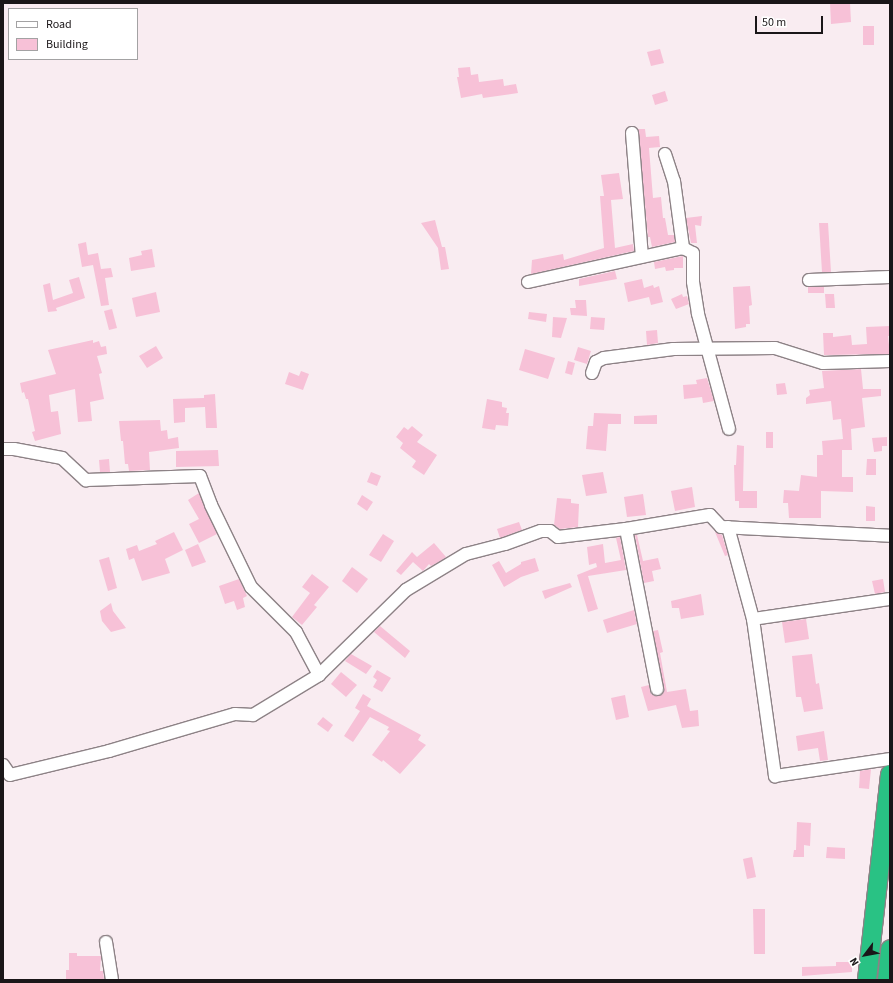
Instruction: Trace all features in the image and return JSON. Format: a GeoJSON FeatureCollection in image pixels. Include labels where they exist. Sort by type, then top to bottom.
{"type":"FeatureCollection","features":[{"type":"Feature","properties":{"kind":"highway"},"geometry":{"type":"LineString","coordinates":[[867,980],[890,774]]}},
{"type":"Feature","properties":{"kind":"highway"},"geometry":{"type":"LineString","coordinates":[[887,980],[890,949]]}},
{"type":"Feature","properties":{"kind":"street"},"geometry":{"type":"LineString","coordinates":[[632,133],[642,257]]}},
{"type":"Feature","properties":{"kind":"street"},"geometry":{"type":"LineString","coordinates":[[664,154],[674,181],[683,248]]}},
{"type":"Feature","properties":{"kind":"street"},"geometry":{"type":"LineString","coordinates":[[528,282],[683,248],[693,253],[693,282],[698,314],[729,429]]}},
{"type":"Feature","properties":{"kind":"street"},"geometry":{"type":"LineString","coordinates":[[809,280],[890,277]]}},
{"type":"Feature","properties":{"kind":"street"},"geometry":{"type":"LineString","coordinates":[[592,373],[596,362],[604,358],[673,349],[775,348],[823,363],[890,361]]}},
{"type":"Feature","properties":{"kind":"street"},"geometry":{"type":"LineString","coordinates":[[3,449],[14,449],[62,458],[86,480],[200,476],[211,506],[252,587],[296,632],[320,675]]}},
{"type":"Feature","properties":{"kind":"street"},"geometry":{"type":"LineString","coordinates":[[3,765],[10,774],[109,751],[235,714],[254,715],[320,675],[406,590],[466,554],[505,544],[541,531],[550,531],[558,537],[626,529],[710,515],[722,527],[890,536]]}},
{"type":"Feature","properties":{"kind":"street"},"geometry":{"type":"LineString","coordinates":[[728,527],[753,619],[775,776],[890,759]]}},
{"type":"Feature","properties":{"kind":"street"},"geometry":{"type":"LineString","coordinates":[[626,529],[657,689]]}},
{"type":"Feature","properties":{"kind":"street"},"geometry":{"type":"LineString","coordinates":[[753,619],[890,599]]}},
{"type":"Feature","properties":{"kind":"street"},"geometry":{"type":"LineString","coordinates":[[106,942],[112,980]]}},
{"type":"Feature","properties":{"kind":"building"},"geometry":{"type":"Polygon","coordinates":[[[830,3],[850,3],[851,22],[831,24],[830,3]]]}},
{"type":"Feature","properties":{"kind":"building"},"geometry":{"type":"Polygon","coordinates":[[[863,26],[874,26],[874,45],[863,45],[863,26]]]}},
{"type":"Feature","properties":{"kind":"building"},"geometry":{"type":"Polygon","coordinates":[[[660,49],[664,63],[651,66],[647,52],[660,49]]]}},
{"type":"Feature","properties":{"kind":"building"},"geometry":{"type":"Polygon","coordinates":[[[470,67],[471,75],[478,74],[479,82],[503,79],[504,86],[516,84],[518,93],[483,98],[482,94],[461,98],[457,77],[459,77],[458,68],[470,67]]]}},
{"type":"Feature","properties":{"kind":"building"},"geometry":{"type":"Polygon","coordinates":[[[665,91],[668,101],[655,105],[652,95],[665,91]]]}},
{"type":"Feature","properties":{"kind":"building"},"geometry":{"type":"Polygon","coordinates":[[[638,129],[645,129],[646,137],[659,136],[660,147],[649,148],[653,198],[661,197],[663,218],[665,218],[668,235],[674,235],[675,242],[652,247],[650,237],[648,237],[638,129]]]}},
{"type":"Feature","properties":{"kind":"building"},"geometry":{"type":"Polygon","coordinates":[[[619,173],[623,199],[611,200],[615,248],[633,244],[634,251],[531,274],[532,260],[563,254],[564,260],[604,248],[600,196],[604,196],[601,175],[619,173]]]}},
{"type":"Feature","properties":{"kind":"building"},"geometry":{"type":"Polygon","coordinates":[[[702,216],[701,226],[695,225],[697,243],[691,243],[686,218],[702,216]]]}},
{"type":"Feature","properties":{"kind":"building"},"geometry":{"type":"Polygon","coordinates":[[[435,220],[442,247],[445,247],[449,269],[441,270],[438,248],[421,223],[435,220]]]}},
{"type":"Feature","properties":{"kind":"building"},"geometry":{"type":"Polygon","coordinates":[[[819,223],[828,223],[831,272],[822,272],[819,223]]]}},
{"type":"Feature","properties":{"kind":"building"},"geometry":{"type":"Polygon","coordinates":[[[86,242],[88,255],[98,253],[101,269],[111,268],[113,277],[105,278],[109,305],[101,306],[93,265],[82,267],[78,244],[86,242]]]}},
{"type":"Feature","properties":{"kind":"building"},"geometry":{"type":"Polygon","coordinates":[[[152,249],[155,267],[131,271],[129,258],[142,255],[141,251],[152,249]]]}},
{"type":"Feature","properties":{"kind":"building"},"geometry":{"type":"Polygon","coordinates":[[[683,256],[683,268],[674,268],[674,270],[666,271],[665,267],[655,269],[654,262],[683,256]]]}},
{"type":"Feature","properties":{"kind":"building"},"geometry":{"type":"Polygon","coordinates":[[[615,271],[617,279],[579,286],[579,279],[615,271]]]}},
{"type":"Feature","properties":{"kind":"building"},"geometry":{"type":"Polygon","coordinates":[[[79,277],[85,298],[56,308],[57,311],[48,312],[43,285],[50,283],[53,300],[73,293],[69,280],[79,277]]]}},
{"type":"Feature","properties":{"kind":"building"},"geometry":{"type":"Polygon","coordinates":[[[642,279],[644,288],[653,285],[654,288],[659,286],[663,302],[651,305],[649,297],[628,302],[624,283],[642,279]]]}},
{"type":"Feature","properties":{"kind":"building"},"geometry":{"type":"Polygon","coordinates":[[[750,286],[752,305],[749,306],[750,324],[746,324],[746,327],[735,329],[733,287],[750,286]]]}},
{"type":"Feature","properties":{"kind":"building"},"geometry":{"type":"Polygon","coordinates":[[[808,287],[824,287],[824,293],[808,293],[808,287]]]}},
{"type":"Feature","properties":{"kind":"building"},"geometry":{"type":"Polygon","coordinates":[[[156,292],[160,312],[136,317],[132,298],[156,292]]]}},
{"type":"Feature","properties":{"kind":"building"},"geometry":{"type":"Polygon","coordinates":[[[682,294],[683,297],[687,296],[689,304],[676,309],[671,299],[682,294]]]}},
{"type":"Feature","properties":{"kind":"building"},"geometry":{"type":"Polygon","coordinates":[[[825,294],[834,294],[835,308],[826,308],[825,294]]]}},
{"type":"Feature","properties":{"kind":"building"},"geometry":{"type":"Polygon","coordinates":[[[575,300],[586,300],[587,316],[571,315],[570,308],[576,308],[575,300]]]}},
{"type":"Feature","properties":{"kind":"building"},"geometry":{"type":"Polygon","coordinates":[[[112,309],[117,328],[109,330],[104,311],[112,309]]]}},
{"type":"Feature","properties":{"kind":"building"},"geometry":{"type":"Polygon","coordinates":[[[529,312],[547,314],[546,322],[528,319],[529,312]]]}},
{"type":"Feature","properties":{"kind":"building"},"geometry":{"type":"Polygon","coordinates":[[[553,317],[567,318],[561,338],[552,337],[553,317]]]}},
{"type":"Feature","properties":{"kind":"building"},"geometry":{"type":"Polygon","coordinates":[[[591,317],[605,318],[604,330],[590,329],[591,317]]]}},
{"type":"Feature","properties":{"kind":"building"},"geometry":{"type":"Polygon","coordinates":[[[890,326],[890,336],[888,336],[890,354],[824,355],[823,333],[833,333],[833,337],[851,335],[852,345],[867,344],[866,327],[890,326]]]}},
{"type":"Feature","properties":{"kind":"building"},"geometry":{"type":"Polygon","coordinates":[[[657,330],[658,343],[647,345],[646,331],[657,330]]]}},
{"type":"Feature","properties":{"kind":"building"},"geometry":{"type":"Polygon","coordinates":[[[93,340],[93,343],[99,341],[101,347],[106,346],[107,354],[97,356],[102,373],[99,374],[104,399],[90,402],[92,421],[78,422],[75,389],[49,395],[51,412],[58,411],[61,434],[35,441],[32,432],[35,431],[28,399],[26,399],[24,392],[22,393],[20,383],[56,374],[48,350],[93,340]]]}},
{"type":"Feature","properties":{"kind":"building"},"geometry":{"type":"Polygon","coordinates":[[[156,346],[163,358],[147,368],[139,356],[156,346]]]}},
{"type":"Feature","properties":{"kind":"building"},"geometry":{"type":"Polygon","coordinates":[[[578,347],[591,351],[587,364],[574,360],[578,347]]]}},
{"type":"Feature","properties":{"kind":"building"},"geometry":{"type":"Polygon","coordinates":[[[525,349],[555,358],[548,379],[519,370],[525,349]]]}},
{"type":"Feature","properties":{"kind":"building"},"geometry":{"type":"Polygon","coordinates":[[[568,361],[575,363],[572,375],[565,373],[568,361]]]}},
{"type":"Feature","properties":{"kind":"building"},"geometry":{"type":"Polygon","coordinates":[[[861,369],[863,389],[881,389],[881,396],[862,398],[865,427],[851,429],[852,450],[842,450],[842,477],[853,477],[853,492],[821,491],[821,518],[789,518],[788,503],[783,503],[784,490],[799,491],[801,475],[817,477],[817,455],[823,455],[822,441],[843,439],[841,419],[833,420],[831,401],[806,404],[806,398],[810,395],[809,390],[824,388],[822,371],[861,369]]]}},
{"type":"Feature","properties":{"kind":"building"},"geometry":{"type":"Polygon","coordinates":[[[301,371],[309,374],[303,390],[285,384],[289,372],[299,376],[301,371]]]}},
{"type":"Feature","properties":{"kind":"building"},"geometry":{"type":"Polygon","coordinates":[[[707,378],[714,401],[703,403],[702,397],[684,399],[683,385],[697,384],[696,380],[707,378]]]}},
{"type":"Feature","properties":{"kind":"building"},"geometry":{"type":"Polygon","coordinates":[[[785,383],[787,394],[777,395],[776,384],[785,383]]]}},
{"type":"Feature","properties":{"kind":"building"},"geometry":{"type":"Polygon","coordinates":[[[215,394],[217,428],[206,428],[205,407],[185,408],[185,422],[174,423],[173,399],[204,398],[204,395],[215,394]]]}},
{"type":"Feature","properties":{"kind":"building"},"geometry":{"type":"Polygon","coordinates":[[[487,399],[502,402],[502,407],[507,408],[506,413],[509,413],[508,426],[496,425],[495,430],[482,428],[487,399]]]}},
{"type":"Feature","properties":{"kind":"building"},"geometry":{"type":"Polygon","coordinates":[[[594,413],[621,414],[621,424],[608,424],[606,451],[586,449],[588,426],[593,426],[594,413]]]}},
{"type":"Feature","properties":{"kind":"building"},"geometry":{"type":"Polygon","coordinates":[[[657,415],[657,424],[634,424],[634,416],[657,415]]]}},
{"type":"Feature","properties":{"kind":"building"},"geometry":{"type":"Polygon","coordinates":[[[160,420],[161,431],[167,430],[168,439],[178,437],[179,448],[149,452],[150,470],[129,471],[128,464],[125,464],[119,421],[160,420]]]}},
{"type":"Feature","properties":{"kind":"building"},"geometry":{"type":"Polygon","coordinates":[[[412,426],[423,435],[417,442],[437,455],[424,475],[412,467],[416,461],[400,448],[403,443],[396,437],[404,427],[408,430],[412,426]]]}},
{"type":"Feature","properties":{"kind":"building"},"geometry":{"type":"Polygon","coordinates":[[[766,432],[773,432],[773,448],[766,448],[766,432]]]}},
{"type":"Feature","properties":{"kind":"building"},"geometry":{"type":"Polygon","coordinates":[[[887,437],[887,446],[882,446],[882,451],[874,452],[872,438],[887,437]]]}},
{"type":"Feature","properties":{"kind":"building"},"geometry":{"type":"Polygon","coordinates":[[[737,445],[744,446],[743,491],[757,491],[757,508],[739,508],[739,501],[735,501],[734,465],[736,465],[737,445]]]}},
{"type":"Feature","properties":{"kind":"building"},"geometry":{"type":"Polygon","coordinates":[[[218,450],[219,466],[176,467],[176,451],[218,450]]]}},
{"type":"Feature","properties":{"kind":"building"},"geometry":{"type":"Polygon","coordinates":[[[109,459],[110,472],[100,472],[99,460],[109,459]]]}},
{"type":"Feature","properties":{"kind":"building"},"geometry":{"type":"Polygon","coordinates":[[[867,459],[876,459],[876,475],[866,475],[867,459]]]}},
{"type":"Feature","properties":{"kind":"building"},"geometry":{"type":"Polygon","coordinates":[[[371,472],[381,476],[377,486],[367,482],[371,472]]]}},
{"type":"Feature","properties":{"kind":"building"},"geometry":{"type":"Polygon","coordinates":[[[603,472],[607,493],[586,496],[582,475],[603,472]]]}},
{"type":"Feature","properties":{"kind":"building"},"geometry":{"type":"Polygon","coordinates":[[[692,487],[695,507],[675,511],[671,491],[692,487]]]}},
{"type":"Feature","properties":{"kind":"building"},"geometry":{"type":"Polygon","coordinates":[[[199,493],[217,534],[199,543],[189,524],[199,519],[188,500],[199,493]]]}},
{"type":"Feature","properties":{"kind":"building"},"geometry":{"type":"Polygon","coordinates":[[[643,494],[646,515],[627,517],[624,497],[643,494]]]}},
{"type":"Feature","properties":{"kind":"building"},"geometry":{"type":"Polygon","coordinates":[[[362,495],[373,502],[367,511],[357,504],[362,495]]]}},
{"type":"Feature","properties":{"kind":"building"},"geometry":{"type":"Polygon","coordinates":[[[557,498],[571,499],[571,503],[579,504],[578,527],[560,529],[554,525],[557,498]]]}},
{"type":"Feature","properties":{"kind":"building"},"geometry":{"type":"Polygon","coordinates":[[[866,506],[875,507],[875,521],[866,521],[866,506]]]}},
{"type":"Feature","properties":{"kind":"building"},"geometry":{"type":"Polygon","coordinates":[[[519,522],[522,530],[500,538],[497,529],[519,522]]]}},
{"type":"Feature","properties":{"kind":"building"},"geometry":{"type":"Polygon","coordinates":[[[174,532],[183,550],[165,559],[170,573],[142,581],[134,558],[129,560],[126,549],[137,545],[139,551],[157,544],[155,541],[174,532]]]}},
{"type":"Feature","properties":{"kind":"building"},"geometry":{"type":"Polygon","coordinates":[[[715,532],[722,535],[728,555],[725,556],[715,532]]]}},
{"type":"Feature","properties":{"kind":"building"},"geometry":{"type":"Polygon","coordinates":[[[383,534],[394,541],[381,562],[369,555],[383,534]]]}},
{"type":"Feature","properties":{"kind":"building"},"geometry":{"type":"Polygon","coordinates":[[[635,535],[637,535],[643,561],[658,558],[661,569],[652,571],[654,581],[644,583],[635,535]]]}},
{"type":"Feature","properties":{"kind":"building"},"geometry":{"type":"Polygon","coordinates":[[[620,537],[626,570],[588,576],[598,609],[588,612],[577,575],[597,567],[596,563],[589,565],[587,547],[603,544],[605,563],[621,560],[616,538],[620,537]]]}},
{"type":"Feature","properties":{"kind":"building"},"geometry":{"type":"Polygon","coordinates":[[[434,543],[446,557],[431,566],[429,564],[423,571],[413,562],[401,575],[396,571],[412,552],[417,557],[434,543]]]}},
{"type":"Feature","properties":{"kind":"building"},"geometry":{"type":"Polygon","coordinates":[[[198,544],[206,562],[192,567],[185,550],[198,544]]]}},
{"type":"Feature","properties":{"kind":"building"},"geometry":{"type":"Polygon","coordinates":[[[109,557],[117,588],[108,591],[99,560],[109,557]]]}},
{"type":"Feature","properties":{"kind":"building"},"geometry":{"type":"Polygon","coordinates":[[[535,558],[539,571],[521,577],[504,587],[492,565],[499,561],[506,573],[521,564],[521,562],[535,558]]]}},
{"type":"Feature","properties":{"kind":"building"},"geometry":{"type":"Polygon","coordinates":[[[352,567],[368,579],[357,593],[342,581],[352,567]]]}},
{"type":"Feature","properties":{"kind":"building"},"geometry":{"type":"Polygon","coordinates":[[[312,574],[329,587],[314,605],[317,607],[302,625],[292,617],[310,593],[302,587],[312,574]]]}},
{"type":"Feature","properties":{"kind":"building"},"geometry":{"type":"Polygon","coordinates":[[[239,579],[247,596],[243,598],[245,607],[237,610],[234,601],[225,604],[219,586],[239,579]]]}},
{"type":"Feature","properties":{"kind":"building"},"geometry":{"type":"Polygon","coordinates":[[[883,579],[885,592],[875,594],[872,581],[883,579]]]}},
{"type":"Feature","properties":{"kind":"building"},"geometry":{"type":"Polygon","coordinates":[[[570,583],[572,587],[545,599],[542,591],[570,583]]]}},
{"type":"Feature","properties":{"kind":"building"},"geometry":{"type":"Polygon","coordinates":[[[701,594],[704,615],[681,619],[679,608],[672,608],[671,601],[701,594]]]}},
{"type":"Feature","properties":{"kind":"building"},"geometry":{"type":"Polygon","coordinates":[[[111,603],[113,611],[126,628],[111,632],[102,621],[100,611],[111,603]]]}},
{"type":"Feature","properties":{"kind":"building"},"geometry":{"type":"Polygon","coordinates":[[[634,610],[637,624],[607,633],[603,620],[634,610]]]}},
{"type":"Feature","properties":{"kind":"building"},"geometry":{"type":"Polygon","coordinates":[[[806,619],[809,639],[785,643],[782,622],[806,619]]]}},
{"type":"Feature","properties":{"kind":"building"},"geometry":{"type":"Polygon","coordinates":[[[380,626],[410,651],[405,658],[374,632],[380,626]]]}},
{"type":"Feature","properties":{"kind":"building"},"geometry":{"type":"Polygon","coordinates":[[[658,630],[663,652],[660,653],[667,692],[686,689],[690,711],[698,710],[699,726],[682,728],[676,705],[648,711],[641,687],[649,685],[651,694],[655,696],[662,695],[664,691],[653,631],[658,630]]]}},
{"type":"Feature","properties":{"kind":"building"},"geometry":{"type":"Polygon","coordinates":[[[351,654],[372,666],[366,674],[345,661],[351,654]]]}},
{"type":"Feature","properties":{"kind":"building"},"geometry":{"type":"Polygon","coordinates":[[[812,654],[816,684],[819,683],[823,709],[804,712],[801,697],[796,697],[792,656],[812,654]]]}},
{"type":"Feature","properties":{"kind":"building"},"geometry":{"type":"Polygon","coordinates":[[[377,670],[391,678],[382,692],[373,687],[377,680],[373,677],[377,670]]]}},
{"type":"Feature","properties":{"kind":"building"},"geometry":{"type":"Polygon","coordinates":[[[341,672],[357,685],[346,697],[331,684],[341,672]]]}},
{"type":"Feature","properties":{"kind":"building"},"geometry":{"type":"Polygon","coordinates":[[[363,694],[371,699],[367,706],[421,735],[418,740],[426,745],[400,774],[383,760],[382,762],[372,755],[390,731],[387,730],[389,727],[370,717],[353,742],[344,736],[360,711],[355,708],[363,694]]]}},
{"type":"Feature","properties":{"kind":"building"},"geometry":{"type":"Polygon","coordinates":[[[625,695],[629,717],[616,720],[611,698],[625,695]]]}},
{"type":"Feature","properties":{"kind":"building"},"geometry":{"type":"Polygon","coordinates":[[[323,717],[333,725],[328,732],[317,724],[323,717]]]}},
{"type":"Feature","properties":{"kind":"building"},"geometry":{"type":"Polygon","coordinates":[[[824,731],[828,760],[820,761],[818,748],[798,751],[796,736],[824,731]]]}},
{"type":"Feature","properties":{"kind":"building"},"geometry":{"type":"Polygon","coordinates":[[[871,769],[869,789],[859,788],[860,771],[871,769]]]}},
{"type":"Feature","properties":{"kind":"building"},"geometry":{"type":"Polygon","coordinates":[[[797,822],[811,823],[810,846],[804,845],[804,857],[793,857],[794,850],[796,850],[797,822]]]}},
{"type":"Feature","properties":{"kind":"building"},"geometry":{"type":"Polygon","coordinates":[[[827,847],[845,848],[845,859],[826,858],[827,847]]]}},
{"type":"Feature","properties":{"kind":"building"},"geometry":{"type":"Polygon","coordinates":[[[752,857],[756,877],[747,879],[743,859],[752,857]]]}},
{"type":"Feature","properties":{"kind":"building"},"geometry":{"type":"Polygon","coordinates":[[[753,909],[765,909],[765,954],[754,954],[753,909]]]}},
{"type":"Feature","properties":{"kind":"building"},"geometry":{"type":"Polygon","coordinates":[[[69,953],[77,953],[77,956],[101,956],[100,971],[103,971],[104,980],[66,980],[66,970],[69,970],[69,953]]]}},
{"type":"Feature","properties":{"kind":"building"},"geometry":{"type":"Polygon","coordinates":[[[836,962],[852,962],[852,972],[802,976],[802,967],[836,966],[836,962]]]}}]}
